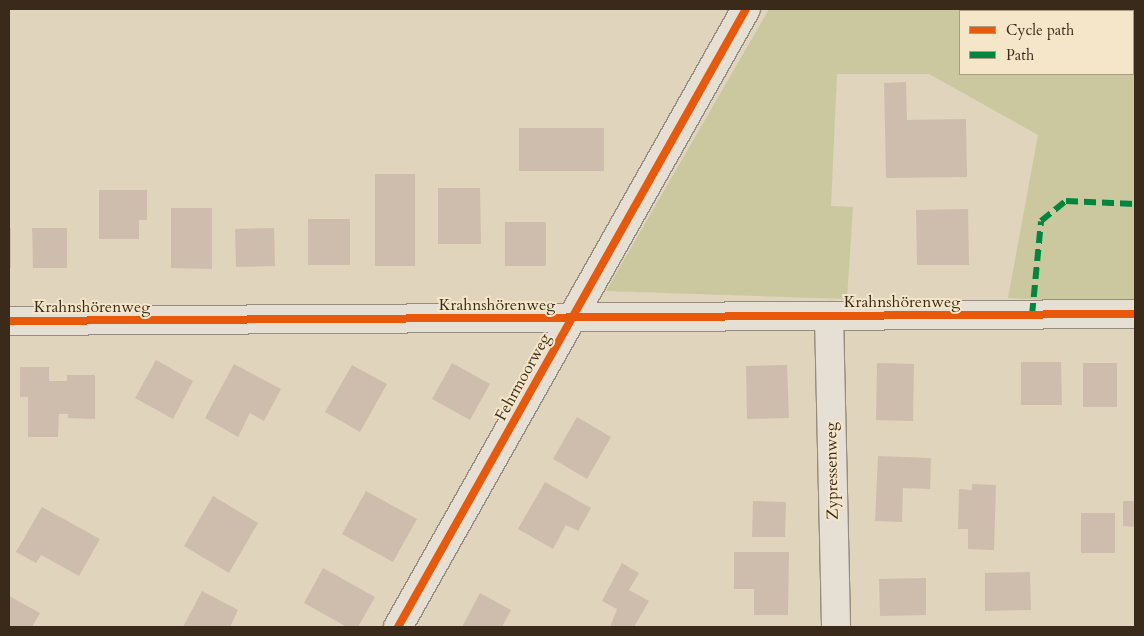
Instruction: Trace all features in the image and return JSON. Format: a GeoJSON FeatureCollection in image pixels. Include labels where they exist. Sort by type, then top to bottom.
{"type":"FeatureCollection","features":[{"type":"Feature","properties":{"kind":"street","name":"Fehrmoorweg"},"geometry":{"type":"LineString","coordinates":[[398,627],[746,9]]}},
{"type":"Feature","properties":{"kind":"street","name":"Krahnshörenweg"},"geometry":{"type":"LineString","coordinates":[[9,321],[1135,314]]}},
{"type":"Feature","properties":{"kind":"street","name":"Zypressenweg"},"geometry":{"type":"LineString","coordinates":[[829,316],[836,627]]}},
{"type":"Feature","properties":{"kind":"shaded area"},"geometry":{"type":"Polygon","coordinates":[[[769,9],[1135,9],[1135,304],[1008,298],[1038,135],[929,74],[837,74],[831,206],[853,207],[847,299],[606,291],[769,9]]]}},
{"type":"Feature","properties":{"kind":"building"},"geometry":{"type":"Polygon","coordinates":[[[906,82],[907,120],[966,119],[967,177],[886,178],[884,83],[906,82]]]}},
{"type":"Feature","properties":{"kind":"building"},"geometry":{"type":"Polygon","coordinates":[[[519,128],[604,128],[604,171],[519,171],[519,128]]]}},
{"type":"Feature","properties":{"kind":"building"},"geometry":{"type":"Polygon","coordinates":[[[375,174],[415,174],[415,266],[375,266],[375,174]]]}},
{"type":"Feature","properties":{"kind":"building"},"geometry":{"type":"Polygon","coordinates":[[[438,188],[480,188],[481,244],[438,244],[438,188]]]}},
{"type":"Feature","properties":{"kind":"building"},"geometry":{"type":"Polygon","coordinates":[[[99,190],[147,190],[147,220],[139,220],[139,239],[99,239],[99,190]]]}},
{"type":"Feature","properties":{"kind":"building"},"geometry":{"type":"Polygon","coordinates":[[[171,208],[212,208],[212,269],[171,268],[171,208]]]}},
{"type":"Feature","properties":{"kind":"building"},"geometry":{"type":"Polygon","coordinates":[[[968,209],[969,265],[917,265],[916,210],[968,209]]]}},
{"type":"Feature","properties":{"kind":"building"},"geometry":{"type":"Polygon","coordinates":[[[308,219],[350,219],[350,265],[308,265],[308,219]]]}},
{"type":"Feature","properties":{"kind":"building"},"geometry":{"type":"Polygon","coordinates":[[[505,222],[546,222],[546,266],[505,266],[505,222]]]}},
{"type":"Feature","properties":{"kind":"building"},"geometry":{"type":"Polygon","coordinates":[[[9,228],[11,228],[11,268],[9,268],[9,228]]]}},
{"type":"Feature","properties":{"kind":"building"},"geometry":{"type":"Polygon","coordinates":[[[32,228],[67,228],[67,268],[33,268],[32,228]]]}},
{"type":"Feature","properties":{"kind":"building"},"geometry":{"type":"Polygon","coordinates":[[[274,228],[275,266],[236,267],[235,229],[274,228]]]}},
{"type":"Feature","properties":{"kind":"building"},"geometry":{"type":"Polygon","coordinates":[[[156,360],[193,381],[173,419],[135,398],[156,360]]]}},
{"type":"Feature","properties":{"kind":"building"},"geometry":{"type":"Polygon","coordinates":[[[1021,362],[1061,362],[1062,405],[1021,405],[1021,362]]]}},
{"type":"Feature","properties":{"kind":"building"},"geometry":{"type":"Polygon","coordinates":[[[452,363],[490,384],[470,420],[432,399],[452,363]]]}},
{"type":"Feature","properties":{"kind":"building"},"geometry":{"type":"Polygon","coordinates":[[[877,363],[914,364],[913,421],[876,420],[877,363]]]}},
{"type":"Feature","properties":{"kind":"building"},"geometry":{"type":"Polygon","coordinates":[[[1083,363],[1117,363],[1117,407],[1083,407],[1083,363]]]}},
{"type":"Feature","properties":{"kind":"building"},"geometry":{"type":"Polygon","coordinates":[[[234,364],[281,389],[264,421],[250,413],[238,437],[205,418],[234,364]]]}},
{"type":"Feature","properties":{"kind":"building"},"geometry":{"type":"Polygon","coordinates":[[[352,365],[387,384],[360,432],[325,412],[352,365]]]}},
{"type":"Feature","properties":{"kind":"building"},"geometry":{"type":"Polygon","coordinates":[[[787,365],[789,418],[747,419],[746,366],[787,365]]]}},
{"type":"Feature","properties":{"kind":"building"},"geometry":{"type":"Polygon","coordinates":[[[20,367],[49,367],[49,381],[67,381],[67,375],[95,375],[95,419],[68,418],[68,414],[59,414],[58,437],[28,437],[28,397],[20,397],[20,367]]]}},
{"type":"Feature","properties":{"kind":"building"},"geometry":{"type":"Polygon","coordinates":[[[577,417],[611,437],[587,479],[553,459],[577,417]]]}},
{"type":"Feature","properties":{"kind":"building"},"geometry":{"type":"Polygon","coordinates":[[[878,456],[931,458],[930,489],[903,488],[902,522],[875,521],[878,456]]]}},
{"type":"Feature","properties":{"kind":"building"},"geometry":{"type":"Polygon","coordinates":[[[545,482],[591,508],[578,531],[566,525],[553,549],[518,529],[545,482]]]}},
{"type":"Feature","properties":{"kind":"building"},"geometry":{"type":"Polygon","coordinates":[[[972,484],[996,485],[994,550],[968,549],[968,529],[958,529],[959,489],[972,490],[972,484]]]}},
{"type":"Feature","properties":{"kind":"building"},"geometry":{"type":"Polygon","coordinates":[[[366,491],[417,519],[393,562],[342,534],[366,491]]]}},
{"type":"Feature","properties":{"kind":"building"},"geometry":{"type":"Polygon","coordinates":[[[213,496],[258,523],[229,573],[184,546],[213,496]]]}},
{"type":"Feature","properties":{"kind":"building"},"geometry":{"type":"Polygon","coordinates":[[[753,501],[786,502],[785,537],[752,537],[753,501]]]}},
{"type":"Feature","properties":{"kind":"building"},"geometry":{"type":"Polygon","coordinates":[[[1123,501],[1135,501],[1135,527],[1123,526],[1123,501]]]}},
{"type":"Feature","properties":{"kind":"building"},"geometry":{"type":"Polygon","coordinates":[[[42,507],[100,539],[79,576],[41,555],[36,563],[16,552],[42,507]]]}},
{"type":"Feature","properties":{"kind":"building"},"geometry":{"type":"Polygon","coordinates":[[[1081,513],[1115,513],[1115,553],[1081,553],[1081,513]]]}},
{"type":"Feature","properties":{"kind":"building"},"geometry":{"type":"Polygon","coordinates":[[[734,552],[789,552],[788,615],[754,615],[754,589],[734,589],[734,552]]]}},
{"type":"Feature","properties":{"kind":"building"},"geometry":{"type":"Polygon","coordinates":[[[622,563],[639,573],[629,590],[649,601],[634,627],[610,627],[617,609],[602,601],[622,563]]]}},
{"type":"Feature","properties":{"kind":"building"},"geometry":{"type":"Polygon","coordinates":[[[323,568],[375,597],[358,627],[347,627],[304,603],[323,568]]]}},
{"type":"Feature","properties":{"kind":"building"},"geometry":{"type":"Polygon","coordinates":[[[1030,572],[1031,610],[985,611],[985,573],[1030,572]]]}},
{"type":"Feature","properties":{"kind":"building"},"geometry":{"type":"Polygon","coordinates":[[[926,578],[926,615],[880,616],[879,579],[926,578]]]}},
{"type":"Feature","properties":{"kind":"building"},"geometry":{"type":"Polygon","coordinates":[[[202,591],[238,610],[230,627],[183,627],[202,591]]]}},
{"type":"Feature","properties":{"kind":"building"},"geometry":{"type":"Polygon","coordinates":[[[480,593],[511,610],[502,627],[462,627],[480,593]]]}},
{"type":"Feature","properties":{"kind":"building"},"geometry":{"type":"Polygon","coordinates":[[[9,596],[40,613],[32,627],[9,627],[9,596]]]}},
{"type":"Feature","properties":{"kind":"marked path"},"geometry":{"type":"LineString","coordinates":[[1032,315],[1041,221],[1066,201],[1135,204]]}},
{"type":"Feature","properties":{"kind":"cycle path"},"geometry":{"type":"LineString","coordinates":[[398,627],[746,9]]}},
{"type":"Feature","properties":{"kind":"cycle path"},"geometry":{"type":"LineString","coordinates":[[9,321],[1135,314]]}}]}
